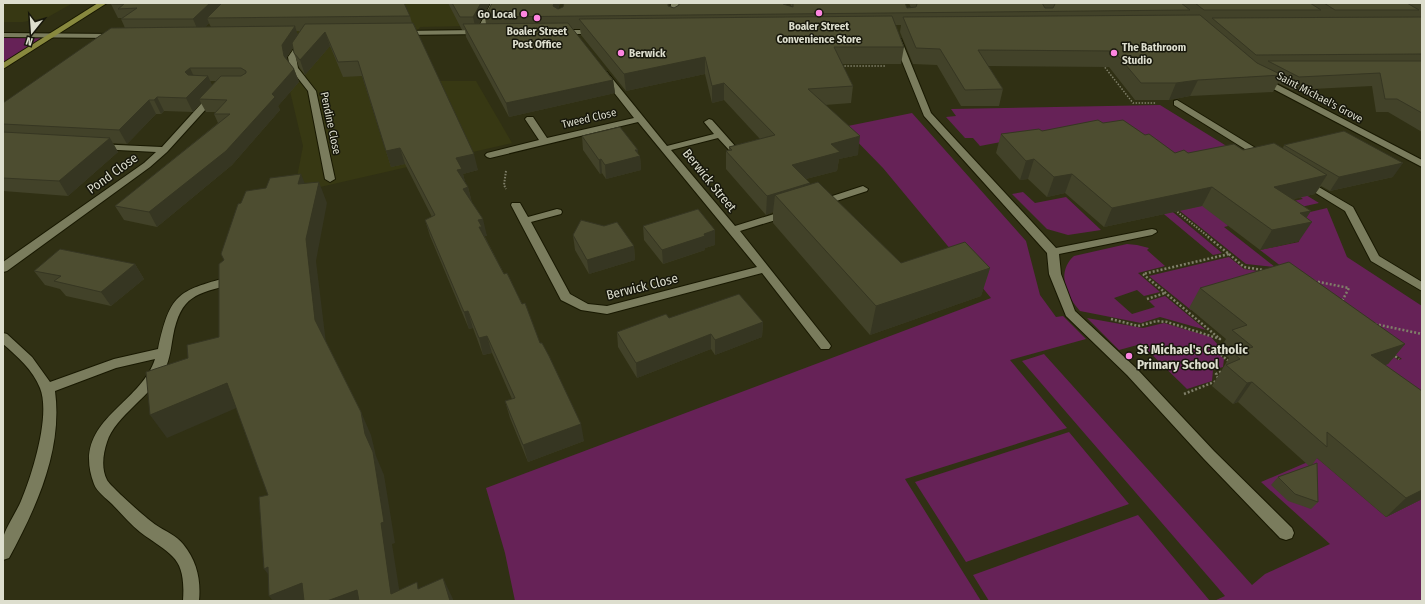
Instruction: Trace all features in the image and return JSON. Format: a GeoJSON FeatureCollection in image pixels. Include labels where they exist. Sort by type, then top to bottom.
{"type":"FeatureCollection","features":[{"type":"Feature","properties":{"kind":"main road"},"geometry":{"type":"LineString","coordinates":[[3,68],[103,3]]}},
{"type":"Feature","properties":{"kind":"street"},"geometry":{"type":"LineString","coordinates":[[394,34],[484,32],[495,3]]}},
{"type":"Feature","properties":{"kind":"street"},"geometry":{"type":"LineString","coordinates":[[674,17],[675,3]]}},
{"type":"Feature","properties":{"kind":"street"},"geometry":{"type":"LineString","coordinates":[[893,29],[925,111],[1052,252],[1055,274],[1070,313],[1132,372],[1286,533]]}},
{"type":"Feature","properties":{"kind":"street"},"geometry":{"type":"LineString","coordinates":[[548,32],[603,32]]}},
{"type":"Feature","properties":{"kind":"street"},"geometry":{"type":"LineString","coordinates":[[572,32],[581,43]]}},
{"type":"Feature","properties":{"kind":"street"},"geometry":{"type":"LineString","coordinates":[[3,35],[127,36]]}},
{"type":"Feature","properties":{"kind":"street","name":"Pendine Close"},"geometry":{"type":"LineString","coordinates":[[304,35],[292,57],[294,68],[312,91],[330,179]]}},
{"type":"Feature","properties":{"kind":"street","name":"Berwick Street"},"geometry":{"type":"LineString","coordinates":[[598,66],[640,119],[765,269],[825,346]]}},
{"type":"Feature","properties":{"kind":"street","name":"Saint Michael's Grove"},"geometry":{"type":"LineString","coordinates":[[1257,72],[1422,164]]}},
{"type":"Feature","properties":{"kind":"street","name":"Pond Close"},"geometry":{"type":"LineString","coordinates":[[3,268],[147,165],[164,150],[218,90]]}},
{"type":"Feature","properties":{"kind":"street"},"geometry":{"type":"LineString","coordinates":[[1177,103],[1276,164]]}},
{"type":"Feature","properties":{"kind":"street"},"geometry":{"type":"LineString","coordinates":[[530,119],[544,141]]}},
{"type":"Feature","properties":{"kind":"street","name":"Tweed Close"},"geometry":{"type":"LineString","coordinates":[[490,155],[640,119]]}},
{"type":"Feature","properties":{"kind":"street"},"geometry":{"type":"LineString","coordinates":[[709,122],[733,149]]}},
{"type":"Feature","properties":{"kind":"street"},"geometry":{"type":"LineString","coordinates":[[666,149],[720,135]]}},
{"type":"Feature","properties":{"kind":"street"},"geometry":{"type":"LineString","coordinates":[[87,146],[164,150]]}},
{"type":"Feature","properties":{"kind":"street"},"geometry":{"type":"LineString","coordinates":[[1296,176],[1349,209],[1375,258],[1422,287]]}},
{"type":"Feature","properties":{"kind":"street"},"geometry":{"type":"LineString","coordinates":[[813,205],[863,189]]}},
{"type":"Feature","properties":{"kind":"street","name":"Berwick Close"},"geometry":{"type":"LineString","coordinates":[[516,205],[565,297],[589,310],[607,310],[765,269]]}},
{"type":"Feature","properties":{"kind":"street"},"geometry":{"type":"LineString","coordinates":[[733,230],[798,210]]}},
{"type":"Feature","properties":{"kind":"street"},"geometry":{"type":"LineString","coordinates":[[524,221],[557,212]]}},
{"type":"Feature","properties":{"kind":"street"},"geometry":{"type":"LineString","coordinates":[[1052,252],[1152,232]]}},
{"type":"Feature","properties":{"kind":"street"},"geometry":{"type":"LineString","coordinates":[[191,601],[192,585],[188,566],[177,548],[145,526],[101,484],[95,462],[100,439],[112,421],[146,385],[159,368],[175,308],[185,298],[197,290],[229,281]]}},
{"type":"Feature","properties":{"kind":"street"},"geometry":{"type":"LineString","coordinates":[[3,337],[26,357],[48,388],[50,426],[42,467],[13,537],[3,553]]}},
{"type":"Feature","properties":{"kind":"street"},"geometry":{"type":"LineString","coordinates":[[48,388],[114,364],[164,352]]}},
{"type":"Feature","properties":{"kind":"path"},"geometry":{"type":"LineString","coordinates":[[1100,61],[1133,103],[1177,103]]}},
{"type":"Feature","properties":{"kind":"path"},"geometry":{"type":"LineString","coordinates":[[840,69],[845,66],[907,66]]}},
{"type":"Feature","properties":{"kind":"path"},"geometry":{"type":"LineString","coordinates":[[505,151],[508,160],[504,185],[516,205]]}},
{"type":"Feature","properties":{"kind":"path"},"geometry":{"type":"LineString","coordinates":[[1172,208],[1244,267],[1265,270]]}},
{"type":"Feature","properties":{"kind":"path"},"geometry":{"type":"LineString","coordinates":[[1224,342],[1144,274],[1229,254]]}},
{"type":"Feature","properties":{"kind":"path"},"geometry":{"type":"LineString","coordinates":[[1314,281],[1336,284],[1349,288],[1347,295],[1339,306]]}},
{"type":"Feature","properties":{"kind":"path"},"geometry":{"type":"LineString","coordinates":[[1146,298],[1166,293]]}},
{"type":"Feature","properties":{"kind":"path"},"geometry":{"type":"LineString","coordinates":[[1104,318],[1138,326],[1157,321],[1168,322],[1220,338]]}},
{"type":"Feature","properties":{"kind":"path"},"geometry":{"type":"LineString","coordinates":[[1374,324],[1422,334]]}},
{"type":"Feature","properties":{"kind":"path"},"geometry":{"type":"LineString","coordinates":[[1228,346],[1215,350],[1235,367]]}},
{"type":"Feature","properties":{"kind":"path"},"geometry":{"type":"LineString","coordinates":[[1386,350],[1399,359]]}},
{"type":"Feature","properties":{"kind":"path"},"geometry":{"type":"LineString","coordinates":[[1161,402],[1219,380],[1216,374],[1229,369]]}},
{"type":"Feature","properties":{"kind":"shaded area"},"geometry":{"type":"Polygon","coordinates":[[[3,3],[73,3],[48,17],[23,22],[3,22],[3,3]]]}},
{"type":"Feature","properties":{"kind":"shaded area"},"geometry":{"type":"Polygon","coordinates":[[[243,3],[484,3],[467,26],[420,27],[410,42],[421,81],[476,81],[512,143],[294,193],[303,146],[289,87],[243,3]]]}},
{"type":"Feature","properties":{"kind":"shaded area"},"geometry":{"type":"Polygon","coordinates":[[[3,35],[52,36],[3,67],[3,35]]]}},
{"type":"Feature","properties":{"kind":"shaded area"},"geometry":{"type":"Polygon","coordinates":[[[1160,105],[1319,203],[1283,211],[1274,205],[1303,199],[1256,165],[1022,138],[980,146],[973,138],[965,138],[946,117],[956,116],[951,109],[1160,105]]]}},
{"type":"Feature","properties":{"kind":"shaded area"},"geometry":{"type":"Polygon","coordinates":[[[912,113],[1026,241],[1040,295],[1056,317],[1063,316],[1086,339],[1010,360],[1067,428],[905,479],[981,601],[515,601],[505,553],[486,488],[991,298],[883,168],[843,127],[912,113]]]}},
{"type":"Feature","properties":{"kind":"shaded area"},"geometry":{"type":"Polygon","coordinates":[[[1023,192],[1035,203],[1066,197],[1101,230],[1068,235],[1047,229],[1012,194],[1023,192]]]}},
{"type":"Feature","properties":{"kind":"shaded area"},"geometry":{"type":"Polygon","coordinates":[[[1213,199],[1228,226],[1224,227],[1275,267],[1246,264],[1175,207],[1213,199]]]}},
{"type":"Feature","properties":{"kind":"shaded area"},"geometry":{"type":"Polygon","coordinates":[[[1168,208],[1222,253],[1213,255],[1159,210],[1168,208]]]}},
{"type":"Feature","properties":{"kind":"shaded area"},"geometry":{"type":"Polygon","coordinates":[[[1327,208],[1347,257],[1422,306],[1422,426],[1347,325],[1398,360],[1402,359],[1280,272],[1286,270],[1260,250],[1299,242],[1289,217],[1327,208]]]}},
{"type":"Feature","properties":{"kind":"shaded area"},"geometry":{"type":"Polygon","coordinates":[[[1127,244],[1149,248],[1147,250],[1165,266],[1138,273],[1160,292],[1144,296],[1137,290],[1114,298],[1132,314],[1155,307],[1149,301],[1165,296],[1206,330],[1160,317],[1141,323],[1080,311],[1067,291],[1065,284],[1065,269],[1069,262],[1074,256],[1127,244]]]}},
{"type":"Feature","properties":{"kind":"shaded area"},"geometry":{"type":"Polygon","coordinates":[[[1229,257],[1244,269],[1265,272],[1221,301],[1191,310],[1149,276],[1229,257]]]}},
{"type":"Feature","properties":{"kind":"shaded area"},"geometry":{"type":"Polygon","coordinates":[[[1087,318],[1143,328],[1164,323],[1211,337],[1219,346],[1213,349],[1224,359],[1223,367],[1213,370],[1212,381],[1187,389],[1141,344],[1119,350],[1087,318]]]}},
{"type":"Feature","properties":{"kind":"shaded area"},"geometry":{"type":"Polygon","coordinates":[[[1044,354],[1252,585],[1265,574],[1330,544],[1261,482],[1317,458],[1386,517],[1422,499],[1422,601],[1214,601],[1225,596],[1022,361],[1044,354]]]}},
{"type":"Feature","properties":{"kind":"shaded area"},"geometry":{"type":"Polygon","coordinates":[[[1069,432],[1129,504],[966,562],[915,482],[1069,432]]]}},
{"type":"Feature","properties":{"kind":"shaded area"},"geometry":{"type":"Polygon","coordinates":[[[1138,515],[1210,601],[989,601],[973,575],[1138,515]]]}},
{"type":"Feature","properties":{"kind":"building"},"geometry":{"type":"Polygon","coordinates":[[[210,3],[193,19],[121,19],[137,8],[118,9],[124,4],[111,4],[210,3]]]}},
{"type":"Feature","properties":{"kind":"building"},"geometry":{"type":"Polygon","coordinates":[[[222,3],[404,3],[410,16],[207,18],[222,3]]]}},
{"type":"Feature","properties":{"kind":"building"},"geometry":{"type":"Polygon","coordinates":[[[452,3],[481,3],[473,17],[460,17],[452,3]]]}},
{"type":"Feature","properties":{"kind":"building"},"geometry":{"type":"Polygon","coordinates":[[[492,3],[554,3],[553,6],[558,9],[563,7],[564,3],[668,3],[668,6],[674,8],[679,5],[679,3],[783,3],[793,7],[793,3],[905,3],[907,8],[916,7],[916,3],[1042,3],[1045,8],[1053,8],[1054,3],[1181,3],[1190,10],[485,17],[492,3]]]}},
{"type":"Feature","properties":{"kind":"building"},"geometry":{"type":"Polygon","coordinates":[[[1195,3],[1310,3],[1321,10],[1204,10],[1195,3]]]}},
{"type":"Feature","properties":{"kind":"building"},"geometry":{"type":"Polygon","coordinates":[[[1324,3],[1407,3],[1419,10],[1335,10],[1324,3]]]}},
{"type":"Feature","properties":{"kind":"building"},"geometry":{"type":"Polygon","coordinates":[[[1200,15],[1257,63],[1282,75],[1198,80],[1176,83],[1141,83],[1114,51],[978,50],[1003,89],[965,90],[940,49],[916,48],[903,17],[1200,15]]]}},
{"type":"Feature","properties":{"kind":"building"},"geometry":{"type":"Polygon","coordinates":[[[892,16],[904,47],[834,47],[853,86],[808,89],[860,136],[831,144],[840,152],[792,165],[810,183],[767,196],[726,151],[732,150],[729,147],[775,135],[724,83],[712,86],[705,57],[624,74],[579,19],[892,16]]]}},
{"type":"Feature","properties":{"kind":"building"},"geometry":{"type":"Polygon","coordinates":[[[1422,17],[1422,54],[1256,55],[1212,18],[1422,17]]]}},
{"type":"Feature","properties":{"kind":"building"},"geometry":{"type":"Polygon","coordinates":[[[413,23],[474,154],[456,158],[462,169],[457,170],[468,187],[463,189],[483,219],[478,220],[482,227],[479,227],[504,274],[507,273],[522,304],[525,303],[540,343],[542,343],[549,356],[581,424],[523,445],[505,401],[515,398],[487,336],[479,338],[468,311],[464,312],[425,220],[435,215],[400,148],[386,151],[358,61],[338,62],[325,32],[300,60],[294,53],[292,43],[305,24],[413,23]]]}},
{"type":"Feature","properties":{"kind":"building"},"geometry":{"type":"Polygon","coordinates":[[[568,23],[613,80],[506,103],[463,24],[568,23]]]}},
{"type":"Feature","properties":{"kind":"building"},"geometry":{"type":"Polygon","coordinates":[[[295,26],[282,45],[284,56],[294,69],[272,94],[275,97],[226,151],[149,212],[115,206],[230,114],[214,114],[227,100],[199,99],[221,76],[241,76],[246,73],[246,71],[241,68],[190,68],[185,72],[188,75],[208,76],[186,98],[157,97],[154,100],[149,100],[119,130],[3,124],[3,103],[111,28],[295,26]]]}},
{"type":"Feature","properties":{"kind":"building"},"geometry":{"type":"Polygon","coordinates":[[[1268,61],[1422,61],[1422,113],[1397,99],[1385,99],[1380,73],[1299,77],[1268,61]]]}},
{"type":"Feature","properties":{"kind":"building"},"geometry":{"type":"Polygon","coordinates":[[[1098,120],[1103,123],[1123,120],[1145,135],[1149,134],[1175,153],[1184,150],[1188,153],[1234,144],[1243,150],[1274,143],[1327,175],[1274,187],[1311,211],[1300,213],[1312,222],[1272,230],[1212,187],[1112,208],[1072,174],[1054,177],[1034,159],[1026,161],[1001,134],[1039,129],[1042,131],[1098,120]]]}},
{"type":"Feature","properties":{"kind":"building"},"geometry":{"type":"Polygon","coordinates":[[[620,127],[638,150],[635,150],[640,156],[605,165],[601,159],[599,160],[582,136],[620,127]]]}},
{"type":"Feature","properties":{"kind":"building"},"geometry":{"type":"Polygon","coordinates":[[[1344,131],[1403,163],[1339,177],[1284,145],[1344,131]]]}},
{"type":"Feature","properties":{"kind":"building"},"geometry":{"type":"Polygon","coordinates":[[[3,132],[110,138],[59,181],[3,178],[3,132]]]}},
{"type":"Feature","properties":{"kind":"building"},"geometry":{"type":"Polygon","coordinates":[[[301,174],[298,184],[319,182],[306,239],[315,320],[361,412],[365,434],[373,452],[384,522],[381,523],[391,594],[417,582],[418,589],[443,578],[450,601],[359,601],[357,590],[327,601],[304,601],[302,583],[269,596],[268,567],[264,569],[259,497],[268,495],[227,383],[150,415],[146,372],[188,358],[187,345],[219,337],[219,264],[224,260],[221,254],[238,204],[241,203],[246,191],[266,188],[270,178],[301,174]]]}},
{"type":"Feature","properties":{"kind":"building"},"geometry":{"type":"Polygon","coordinates":[[[818,182],[901,263],[965,242],[990,268],[876,306],[775,195],[818,182]]]}},
{"type":"Feature","properties":{"kind":"building"},"geometry":{"type":"Polygon","coordinates":[[[698,209],[715,230],[704,234],[705,236],[662,250],[643,226],[698,209]]]}},
{"type":"Feature","properties":{"kind":"building"},"geometry":{"type":"Polygon","coordinates":[[[581,220],[604,226],[617,222],[634,246],[587,260],[573,235],[581,220]]]}},
{"type":"Feature","properties":{"kind":"building"},"geometry":{"type":"Polygon","coordinates":[[[60,249],[135,264],[101,292],[54,281],[61,276],[34,271],[60,249]]]}},
{"type":"Feature","properties":{"kind":"building"},"geometry":{"type":"Polygon","coordinates":[[[1289,262],[1405,344],[1371,355],[1422,391],[1422,490],[1406,498],[1327,432],[1327,447],[1252,382],[1247,383],[1226,365],[1240,359],[1233,353],[1253,347],[1232,330],[1247,325],[1200,288],[1289,262]]]}},
{"type":"Feature","properties":{"kind":"building"},"geometry":{"type":"Polygon","coordinates":[[[739,294],[763,322],[715,340],[711,334],[636,363],[617,332],[666,314],[669,318],[739,294]]]}},
{"type":"Feature","properties":{"kind":"building"},"geometry":{"type":"Polygon","coordinates":[[[1317,463],[1318,502],[1295,494],[1278,477],[1317,463]]]}},
{"type":"Feature","properties":{"kind":"place","name":"Boaler Street Convenience Store"},"geometry":{"type":"Point","coordinates":[819,13]}},
{"type":"Feature","properties":{"kind":"place","name":"Go Local"},"geometry":{"type":"Point","coordinates":[524,14]}},
{"type":"Feature","properties":{"kind":"place","name":"Boaler Street Post Office"},"geometry":{"type":"Point","coordinates":[537,18]}},
{"type":"Feature","properties":{"kind":"place","name":"Berwick"},"geometry":{"type":"Point","coordinates":[621,53]}},
{"type":"Feature","properties":{"kind":"place","name":"The Bathroom Studio"},"geometry":{"type":"Point","coordinates":[1114,53]}},
{"type":"Feature","properties":{"kind":"place","name":"St Michael's Catholic Primary School"},"geometry":{"type":"Point","coordinates":[1129,356]}}]}
